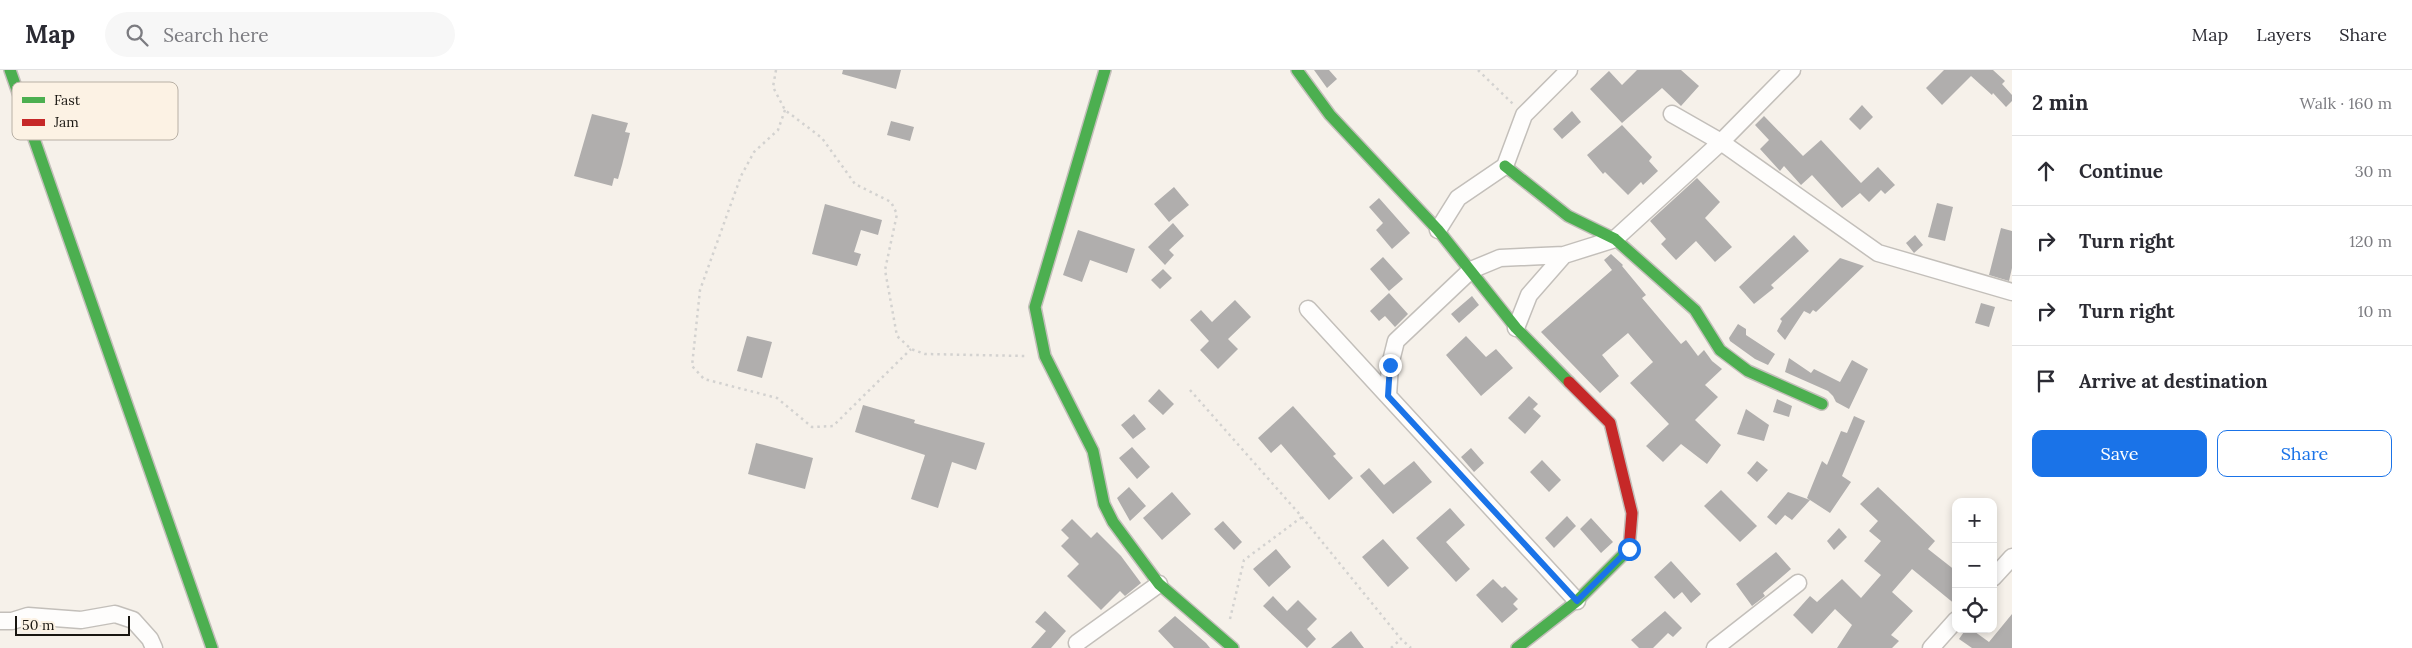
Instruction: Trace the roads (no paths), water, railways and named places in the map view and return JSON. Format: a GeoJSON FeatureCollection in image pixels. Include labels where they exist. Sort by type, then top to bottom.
{"type":"FeatureCollection","features":[{"type":"Feature","properties":{"kind":"street"},"geometry":{"type":"LineString","coordinates":[[10,70],[14,82]]}},
{"type":"Feature","properties":{"kind":"street"},"geometry":{"type":"LineString","coordinates":[[1105,70],[1035,307],[1045,356],[1093,451],[1104,504],[1113,522],[1160,584],[1229,644]]}},
{"type":"Feature","properties":{"kind":"street"},"geometry":{"type":"LineString","coordinates":[[1298,70],[1330,115],[1438,230],[1516,328],[1610,423],[1632,513],[1629,549],[1577,601],[1517,648]]}},
{"type":"Feature","properties":{"kind":"street"},"geometry":{"type":"LineString","coordinates":[[1438,230],[1458,198],[1505,166],[1524,115],[1569,70]]}},
{"type":"Feature","properties":{"kind":"street"},"geometry":{"type":"LineString","coordinates":[[1388,396],[1390,365],[1396,341],[1470,270],[1500,258],[1564,255],[1615,239],[1721,142],[1792,70]]}},
{"type":"Feature","properties":{"kind":"street"},"geometry":{"type":"LineString","coordinates":[[1672,114],[1721,142],[1878,253],[2012,292]]}},
{"type":"Feature","properties":{"kind":"street"},"geometry":{"type":"LineString","coordinates":[[34,140],[212,648]]}},
{"type":"Feature","properties":{"kind":"street"},"geometry":{"type":"LineString","coordinates":[[1505,166],[1568,216],[1615,239],[1695,310],[1720,350],[1748,371],[1822,404]]}},
{"type":"Feature","properties":{"kind":"street"},"geometry":{"type":"LineString","coordinates":[[1516,328],[1530,295],[1564,255]]}},
{"type":"Feature","properties":{"kind":"street"},"geometry":{"type":"LineString","coordinates":[[1308,309],[1577,601]]}},
{"type":"Feature","properties":{"kind":"street"},"geometry":{"type":"LineString","coordinates":[[1997,574],[2012,557]]}},
{"type":"Feature","properties":{"kind":"street"},"geometry":{"type":"LineString","coordinates":[[1715,648],[1798,583]]}},
{"type":"Feature","properties":{"kind":"street"},"geometry":{"type":"LineString","coordinates":[[1077,643],[1160,584]]}},
{"type":"Feature","properties":{"kind":"street"},"geometry":{"type":"LineString","coordinates":[[0,621],[12,621],[28,616],[81,620],[115,614],[133,620],[150,639],[154,648]]}},
{"type":"Feature","properties":{"kind":"street"},"geometry":{"type":"LineString","coordinates":[[1931,648],[1952,624]]}}]}
